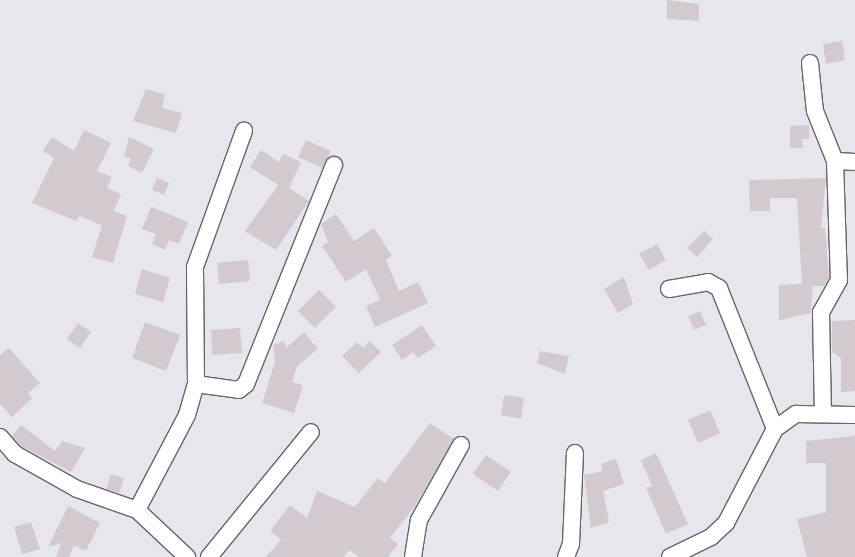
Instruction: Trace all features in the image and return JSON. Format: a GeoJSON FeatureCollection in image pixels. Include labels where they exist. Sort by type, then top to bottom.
{"type":"FeatureCollection","features":[{"type":"Feature","properties":{"kind":"street"},"geometry":{"type":"LineString","coordinates":[[810,64],[815,110],[836,161],[839,280],[821,312],[824,414]]}},
{"type":"Feature","properties":{"kind":"street"},"geometry":{"type":"LineString","coordinates":[[137,510],[188,415],[196,384],[195,267],[244,131]]}},
{"type":"Feature","properties":{"kind":"street"},"geometry":{"type":"LineString","coordinates":[[836,161],[855,162]]}},
{"type":"Feature","properties":{"kind":"street"},"geometry":{"type":"LineString","coordinates":[[196,384],[239,390],[246,384],[334,165]]}},
{"type":"Feature","properties":{"kind":"street"},"geometry":{"type":"LineString","coordinates":[[669,289],[708,282],[719,288],[775,428]]}},
{"type":"Feature","properties":{"kind":"street"},"geometry":{"type":"LineString","coordinates":[[670,557],[711,537],[726,523],[775,428],[796,414],[855,415]]}},
{"type":"Feature","properties":{"kind":"street"},"geometry":{"type":"LineString","coordinates":[[209,557],[311,432]]}},
{"type":"Feature","properties":{"kind":"street"},"geometry":{"type":"LineString","coordinates":[[0,437],[15,454],[77,488],[137,510],[187,557]]}},
{"type":"Feature","properties":{"kind":"street"},"geometry":{"type":"LineString","coordinates":[[413,557],[419,520],[461,445]]}},
{"type":"Feature","properties":{"kind":"street"},"geometry":{"type":"LineString","coordinates":[[566,557],[571,544],[575,453]]}},
{"type":"Feature","properties":{"kind":"building"},"geometry":{"type":"Polygon","coordinates":[[[667,0],[699,4],[699,21],[667,19],[667,0]]]}},
{"type":"Feature","properties":{"kind":"building"},"geometry":{"type":"Polygon","coordinates":[[[842,41],[845,60],[826,64],[823,44],[842,41]]]}},
{"type":"Feature","properties":{"kind":"building"},"geometry":{"type":"Polygon","coordinates":[[[146,89],[165,94],[162,108],[182,113],[176,133],[133,121],[146,89]]]}},
{"type":"Feature","properties":{"kind":"building"},"geometry":{"type":"Polygon","coordinates":[[[809,125],[809,139],[802,139],[803,148],[790,148],[790,126],[809,125]]]}},
{"type":"Feature","properties":{"kind":"building"},"geometry":{"type":"Polygon","coordinates":[[[84,130],[111,143],[97,171],[112,177],[107,188],[121,194],[114,211],[127,216],[113,263],[92,257],[102,225],[79,216],[76,221],[32,203],[54,158],[43,151],[52,137],[74,151],[84,130]]]}},
{"type":"Feature","properties":{"kind":"building"},"geometry":{"type":"Polygon","coordinates":[[[129,137],[154,149],[142,173],[128,166],[131,159],[124,156],[129,137]]]}},
{"type":"Feature","properties":{"kind":"building"},"geometry":{"type":"Polygon","coordinates":[[[306,140],[331,151],[322,168],[298,157],[306,140]]]}},
{"type":"Feature","properties":{"kind":"building"},"geometry":{"type":"Polygon","coordinates":[[[261,150],[279,162],[283,154],[301,162],[289,188],[309,201],[276,250],[245,231],[278,185],[250,167],[261,150]]]}},
{"type":"Feature","properties":{"kind":"building"},"geometry":{"type":"Polygon","coordinates":[[[157,178],[169,183],[164,195],[152,190],[157,178]]]}},
{"type":"Feature","properties":{"kind":"building"},"geometry":{"type":"Polygon","coordinates":[[[826,178],[821,228],[825,228],[829,278],[824,286],[813,286],[811,313],[779,320],[779,285],[802,284],[797,198],[770,198],[770,211],[750,211],[749,180],[826,178]]]}},
{"type":"Feature","properties":{"kind":"building"},"geometry":{"type":"Polygon","coordinates":[[[151,207],[188,222],[179,244],[169,240],[165,250],[152,244],[156,234],[142,229],[151,207]]]}},
{"type":"Feature","properties":{"kind":"building"},"geometry":{"type":"Polygon","coordinates":[[[336,214],[354,241],[374,228],[392,256],[386,260],[399,291],[418,282],[428,303],[375,327],[366,306],[380,300],[366,269],[346,282],[322,246],[328,242],[321,224],[336,214]]]}},
{"type":"Feature","properties":{"kind":"building"},"geometry":{"type":"Polygon","coordinates":[[[704,231],[713,239],[697,257],[687,248],[704,231]]]}},
{"type":"Feature","properties":{"kind":"building"},"geometry":{"type":"Polygon","coordinates":[[[657,244],[666,260],[649,270],[639,254],[657,244]]]}},
{"type":"Feature","properties":{"kind":"building"},"geometry":{"type":"Polygon","coordinates":[[[248,260],[250,281],[219,284],[217,263],[248,260]]]}},
{"type":"Feature","properties":{"kind":"building"},"geometry":{"type":"Polygon","coordinates":[[[142,269],[170,278],[163,302],[135,294],[142,269]]]}},
{"type":"Feature","properties":{"kind":"building"},"geometry":{"type":"Polygon","coordinates":[[[624,277],[633,304],[618,313],[604,289],[624,277]]]}},
{"type":"Feature","properties":{"kind":"building"},"geometry":{"type":"Polygon","coordinates":[[[319,290],[336,307],[315,328],[298,311],[319,290]]]}},
{"type":"Feature","properties":{"kind":"building"},"geometry":{"type":"Polygon","coordinates":[[[700,311],[706,325],[694,330],[688,316],[700,311]]]}},
{"type":"Feature","properties":{"kind":"building"},"geometry":{"type":"Polygon","coordinates":[[[855,320],[855,391],[841,392],[841,358],[832,352],[832,321],[855,320]]]}},
{"type":"Feature","properties":{"kind":"building"},"geometry":{"type":"Polygon","coordinates":[[[145,322],[180,335],[166,371],[132,358],[145,322]]]}},
{"type":"Feature","properties":{"kind":"building"},"geometry":{"type":"Polygon","coordinates":[[[78,323],[91,332],[80,348],[67,339],[78,323]]]}},
{"type":"Feature","properties":{"kind":"building"},"geometry":{"type":"Polygon","coordinates":[[[422,325],[436,346],[418,358],[413,352],[402,360],[392,345],[422,325]]]}},
{"type":"Feature","properties":{"kind":"building"},"geometry":{"type":"Polygon","coordinates":[[[240,328],[242,353],[212,355],[211,330],[240,328]]]}},
{"type":"Feature","properties":{"kind":"building"},"geometry":{"type":"Polygon","coordinates":[[[304,332],[318,349],[297,366],[292,382],[303,385],[294,413],[262,403],[275,362],[273,345],[284,341],[286,348],[304,332]]]}},
{"type":"Feature","properties":{"kind":"building"},"geometry":{"type":"Polygon","coordinates":[[[370,341],[381,352],[359,373],[342,356],[357,342],[363,348],[370,341]]]}},
{"type":"Feature","properties":{"kind":"building"},"geometry":{"type":"Polygon","coordinates":[[[9,348],[40,383],[28,393],[32,398],[12,417],[0,404],[0,355],[9,348]]]}},
{"type":"Feature","properties":{"kind":"building"},"geometry":{"type":"Polygon","coordinates":[[[540,351],[569,356],[565,374],[537,363],[540,351]]]}},
{"type":"Feature","properties":{"kind":"building"},"geometry":{"type":"Polygon","coordinates":[[[504,395],[524,398],[521,419],[501,415],[504,395]]]}},
{"type":"Feature","properties":{"kind":"building"},"geometry":{"type":"Polygon","coordinates":[[[710,410],[720,433],[698,443],[688,420],[710,410]]]}},
{"type":"Feature","properties":{"kind":"building"},"geometry":{"type":"Polygon","coordinates":[[[430,423],[454,439],[415,506],[390,538],[398,544],[388,557],[359,557],[349,550],[344,557],[266,557],[281,540],[270,531],[290,505],[307,518],[317,491],[355,507],[378,478],[385,483],[430,423]]]}},
{"type":"Feature","properties":{"kind":"building"},"geometry":{"type":"Polygon","coordinates":[[[21,425],[55,451],[62,441],[85,448],[71,472],[21,446],[12,436],[21,425]]]}},
{"type":"Feature","properties":{"kind":"building"},"geometry":{"type":"Polygon","coordinates":[[[855,436],[855,557],[807,557],[797,519],[826,512],[826,463],[806,463],[806,441],[855,436]]]}},
{"type":"Feature","properties":{"kind":"building"},"geometry":{"type":"Polygon","coordinates":[[[656,453],[688,524],[666,534],[646,488],[652,486],[641,460],[656,453]]]}},
{"type":"Feature","properties":{"kind":"building"},"geometry":{"type":"Polygon","coordinates":[[[486,455],[511,472],[498,491],[473,474],[486,455]]]}},
{"type":"Feature","properties":{"kind":"building"},"geometry":{"type":"Polygon","coordinates":[[[616,459],[624,484],[603,491],[609,522],[591,528],[584,475],[603,471],[601,464],[616,459]]]}},
{"type":"Feature","properties":{"kind":"building"},"geometry":{"type":"Polygon","coordinates":[[[111,474],[124,478],[119,493],[106,489],[111,474]]]}},
{"type":"Feature","properties":{"kind":"building"},"geometry":{"type":"Polygon","coordinates":[[[68,506],[100,523],[86,551],[74,545],[69,557],[56,557],[61,543],[48,547],[68,506]]]}},
{"type":"Feature","properties":{"kind":"building"},"geometry":{"type":"Polygon","coordinates":[[[31,522],[40,549],[22,554],[14,527],[31,522]]]}}]}
